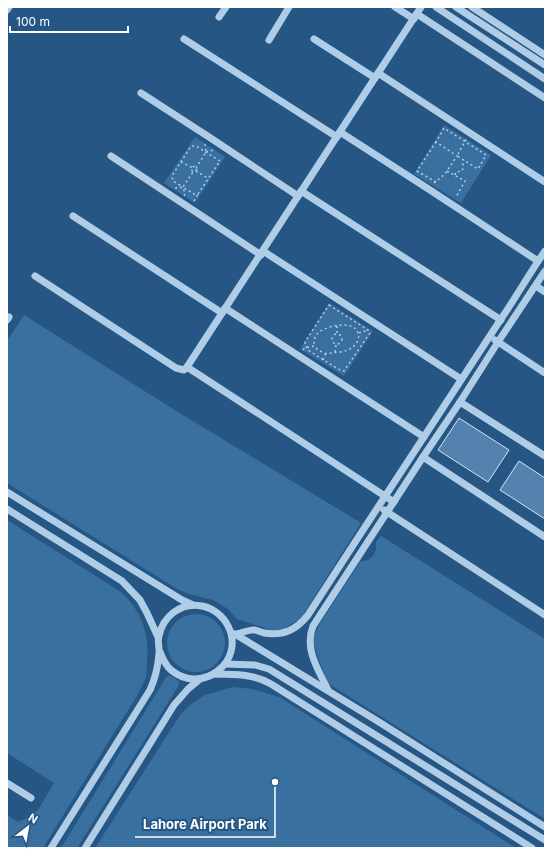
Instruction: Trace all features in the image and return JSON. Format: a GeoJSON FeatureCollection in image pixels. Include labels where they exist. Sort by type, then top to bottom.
{"type":"FeatureCollection","features":[{"type":"Feature","properties":{"kind":"street"},"geometry":{"type":"LineString","coordinates":[[220,17],[226,7]]}},
{"type":"Feature","properties":{"kind":"street"},"geometry":{"type":"LineString","coordinates":[[269,40],[289,7]]}},
{"type":"Feature","properties":{"kind":"street"},"geometry":{"type":"LineString","coordinates":[[395,7],[419,11],[545,98]]}},
{"type":"Feature","properties":{"kind":"street"},"geometry":{"type":"LineString","coordinates":[[436,7],[545,79]]}},
{"type":"Feature","properties":{"kind":"street"},"geometry":{"type":"LineString","coordinates":[[456,7],[545,65]]}},
{"type":"Feature","properties":{"kind":"street"},"geometry":{"type":"LineString","coordinates":[[472,7],[545,55]]}},
{"type":"Feature","properties":{"kind":"street"},"geometry":{"type":"LineString","coordinates":[[35,276],[176,368],[184,370],[419,11]]}},
{"type":"Feature","properties":{"kind":"street"},"geometry":{"type":"LineString","coordinates":[[184,39],[430,190],[538,262]]}},
{"type":"Feature","properties":{"kind":"street"},"geometry":{"type":"LineString","coordinates":[[314,39],[377,75],[545,182]]}},
{"type":"Feature","properties":{"kind":"street"},"geometry":{"type":"LineString","coordinates":[[141,93],[501,320]]}},
{"type":"Feature","properties":{"kind":"street"},"geometry":{"type":"LineString","coordinates":[[111,156],[462,379]]}},
{"type":"Feature","properties":{"kind":"street"},"geometry":{"type":"LineString","coordinates":[[73,216],[224,311],[299,356],[424,437]]}},
{"type":"Feature","properties":{"kind":"street"},"geometry":{"type":"LineString","coordinates":[[233,632],[254,630],[273,634],[284,633],[293,629],[302,622],[545,251]]}},
{"type":"Feature","properties":{"kind":"street"},"geometry":{"type":"LineString","coordinates":[[328,690],[317,669],[310,650],[311,632],[314,626],[545,271]]}},
{"type":"Feature","properties":{"kind":"street"},"geometry":{"type":"LineString","coordinates":[[536,286],[545,292]]}},
{"type":"Feature","properties":{"kind":"street"},"geometry":{"type":"LineString","coordinates":[[490,337],[545,373]]}},
{"type":"Feature","properties":{"kind":"street"},"geometry":{"type":"LineString","coordinates":[[187,367],[394,502]]}},
{"type":"Feature","properties":{"kind":"street"},"geometry":{"type":"LineString","coordinates":[[460,402],[545,456]]}},
{"type":"Feature","properties":{"kind":"street"},"geometry":{"type":"LineString","coordinates":[[423,457],[545,537]]}},
{"type":"Feature","properties":{"kind":"street"},"geometry":{"type":"LineString","coordinates":[[7,492],[192,605]]}},
{"type":"Feature","properties":{"kind":"street"},"geometry":{"type":"LineString","coordinates":[[379,506],[545,615]]}},
{"type":"Feature","properties":{"kind":"street"},"geometry":{"type":"LineString","coordinates":[[7,509],[122,581],[140,600],[158,637]]}},
{"type":"Feature","properties":{"kind":"street"},"geometry":{"type":"LineString","coordinates":[[233,632],[231,651],[225,664],[214,674],[200,679],[190,679],[175,673],[164,662],[160,652],[158,637],[162,625],[170,615],[180,608],[192,605],[211,609],[226,622],[233,632],[545,827]]}},
{"type":"Feature","properties":{"kind":"street"},"geometry":{"type":"LineString","coordinates":[[51,848],[146,697],[153,683],[160,652]]}},
{"type":"Feature","properties":{"kind":"street"},"geometry":{"type":"LineString","coordinates":[[225,664],[255,665],[269,669],[545,840]]}},
{"type":"Feature","properties":{"kind":"street"},"geometry":{"type":"LineString","coordinates":[[214,674],[247,675],[261,678],[276,686],[532,848]]}},
{"type":"Feature","properties":{"kind":"street"},"geometry":{"type":"LineString","coordinates":[[85,848],[174,705],[200,679]]}},
{"type":"Feature","properties":{"kind":"street"},"geometry":{"type":"LineString","coordinates":[[7,784],[31,798]]}},
{"type":"Feature","properties":{"kind":"path"},"geometry":{"type":"LineString","coordinates":[[436,142],[478,169],[486,155],[444,128],[417,171],[436,182]]}},
{"type":"Feature","properties":{"kind":"path"},"geometry":{"type":"LineString","coordinates":[[433,185],[445,174],[470,134]]}},
{"type":"Feature","properties":{"kind":"path"},"geometry":{"type":"LineString","coordinates":[[191,146],[196,146],[220,161],[198,194],[194,194],[173,181],[172,176],[181,162],[191,146]]}},
{"type":"Feature","properties":{"kind":"path"},"geometry":{"type":"LineString","coordinates":[[196,171],[198,169],[196,168],[206,152]]}},
{"type":"Feature","properties":{"kind":"path"},"geometry":{"type":"LineString","coordinates":[[454,175],[456,172],[462,170],[462,163],[464,160]]}},
{"type":"Feature","properties":{"kind":"path"},"geometry":{"type":"LineString","coordinates":[[181,162],[196,168]]}},
{"type":"Feature","properties":{"kind":"path"},"geometry":{"type":"LineString","coordinates":[[183,187],[193,172],[191,170],[193,168]]}},
{"type":"Feature","properties":{"kind":"path"},"geometry":{"type":"LineString","coordinates":[[447,170],[465,181],[456,197]]}},
{"type":"Feature","properties":{"kind":"path"},"geometry":{"type":"LineString","coordinates":[[193,172],[195,173],[196,171],[208,178]]}},
{"type":"Feature","properties":{"kind":"path"},"geometry":{"type":"LineString","coordinates":[[329,305],[368,330],[370,334],[344,371],[323,360],[306,347],[305,342],[329,305]]}},
{"type":"Feature","properties":{"kind":"path"},"geometry":{"type":"LineString","coordinates":[[359,333],[368,330],[374,322]]}},
{"type":"Feature","properties":{"kind":"path"},"geometry":{"type":"LineString","coordinates":[[336,345],[340,344],[342,340],[337,334],[337,325]]}},
{"type":"Feature","properties":{"kind":"path"},"geometry":{"type":"LineString","coordinates":[[314,346],[317,334],[332,326],[349,325],[359,333]]}},
{"type":"Feature","properties":{"kind":"path"},"geometry":{"type":"LineString","coordinates":[[299,356],[306,347],[314,346],[326,353],[346,351],[357,343],[359,333]]}},
{"type":"Feature","properties":{"kind":"path"},"geometry":{"type":"LineString","coordinates":[[336,345],[332,341],[332,338],[337,334]]}},
{"type":"Feature","properties":{"kind":"path"},"geometry":{"type":"LineString","coordinates":[[335,352],[336,345]]}},
{"type":"Feature","properties":{"kind":"path"},"geometry":{"type":"LineString","coordinates":[[323,360],[326,353]]}},
{"type":"Feature","properties":{"kind":"shaded area"},"geometry":{"type":"Polygon","coordinates":[[[444,125],[491,155],[461,203],[414,174],[444,125]]]}},
{"type":"Feature","properties":{"kind":"shaded area"},"geometry":{"type":"Polygon","coordinates":[[[195,137],[225,157],[195,203],[164,183],[195,137]]]}},
{"type":"Feature","properties":{"kind":"shaded area"},"geometry":{"type":"Polygon","coordinates":[[[329,303],[373,331],[344,376],[300,349],[329,303]]]}},
{"type":"Feature","properties":{"kind":"shaded area"},"geometry":{"type":"Polygon","coordinates":[[[24,315],[173,409],[361,523],[303,615],[298,620],[285,628],[271,630],[237,619],[228,609],[213,600],[189,594],[177,589],[7,483],[7,341],[24,315]]]}},
{"type":"Feature","properties":{"kind":"shaded area"},"geometry":{"type":"Polygon","coordinates":[[[7,520],[121,592],[139,615],[145,632],[148,651],[146,677],[138,694],[43,848],[7,848],[7,815],[18,822],[29,817],[38,810],[54,783],[7,753],[7,520]]]}},
{"type":"Feature","properties":{"kind":"shaded area"},"geometry":{"type":"Polygon","coordinates":[[[381,536],[545,639],[545,819],[329,684],[314,645],[314,636],[319,625],[360,562],[368,560],[373,556],[376,550],[376,542],[381,536]]]}},
{"type":"Feature","properties":{"kind":"shaded area"},"geometry":{"type":"Polygon","coordinates":[[[190,614],[202,614],[217,622],[225,637],[225,649],[217,664],[202,672],[190,672],[175,664],[167,649],[167,637],[175,622],[190,614]]]}},
{"type":"Feature","properties":{"kind":"shaded area"},"geometry":{"type":"Polygon","coordinates":[[[169,675],[179,682],[179,685],[77,848],[61,848],[166,677],[169,675]]]}},
{"type":"Feature","properties":{"kind":"shaded area"},"geometry":{"type":"Polygon","coordinates":[[[233,687],[252,689],[279,697],[516,848],[95,848],[180,715],[190,705],[205,695],[233,687]]]}},
{"type":"Feature","properties":{"kind":"building"},"geometry":{"type":"Polygon","coordinates":[[[459,418],[509,450],[488,482],[438,450],[459,418]]]}},
{"type":"Feature","properties":{"kind":"building"},"geometry":{"type":"Polygon","coordinates":[[[519,461],[545,478],[545,519],[500,490],[519,461]]]}},
{"type":"Feature","properties":{"kind":"place","name":"Lahore Airport Park"},"geometry":{"type":"Point","coordinates":[275,782]}}]}
